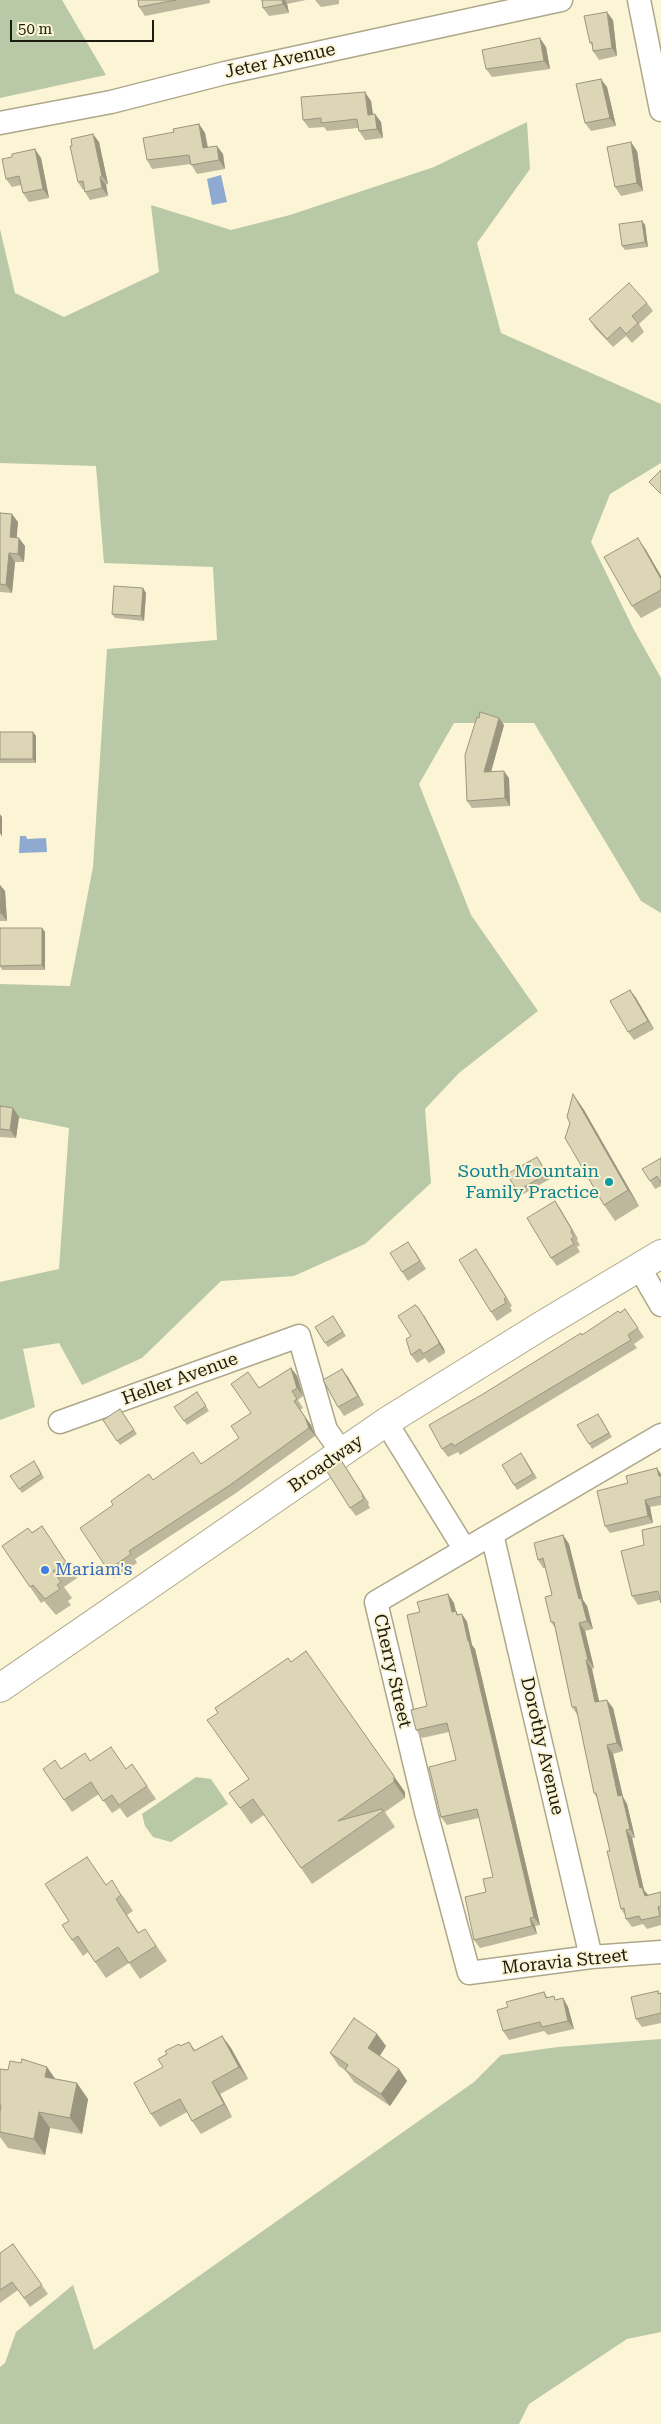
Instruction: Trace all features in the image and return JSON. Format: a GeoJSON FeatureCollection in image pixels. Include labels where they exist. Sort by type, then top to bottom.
{"type":"FeatureCollection","features":[{"type":"Feature","properties":{"kind":"main road","name":"Broadway"},"geometry":{"type":"LineString","coordinates":[[0,1688],[386,1422],[650,1261]]}},
{"type":"Feature","properties":{"kind":"street","name":"Jeter Avenue"},"geometry":{"type":"LineString","coordinates":[[0,123],[111,102],[225,73],[560,0]]}},
{"type":"Feature","properties":{"kind":"street"},"geometry":{"type":"LineString","coordinates":[[639,0],[661,110]]}},
{"type":"Feature","properties":{"kind":"street"},"geometry":{"type":"LineString","coordinates":[[650,1261],[661,1306]]}},
{"type":"Feature","properties":{"kind":"street","name":"Heller Avenue"},"geometry":{"type":"LineString","coordinates":[[60,1422],[300,1336],[326,1430],[342,1452]]}},
{"type":"Feature","properties":{"kind":"street"},"geometry":{"type":"LineString","coordinates":[[386,1422],[466,1550]]}},
{"type":"Feature","properties":{"kind":"street","name":"Cherry Street"},"geometry":{"type":"LineString","coordinates":[[468,1972],[426,1812],[376,1602],[661,1435]]}},
{"type":"Feature","properties":{"kind":"street","name":"Dorothy Avenue"},"geometry":{"type":"LineString","coordinates":[[492,1534],[591,1958]]}},
{"type":"Feature","properties":{"kind":"street","name":"Moravia Street"},"geometry":{"type":"LineString","coordinates":[[468,1972],[661,1952]]}},
{"type":"Feature","properties":{"kind":"green space"},"geometry":{"type":"Polygon","coordinates":[[[0,0],[62,0],[106,75],[0,98],[0,0]]]}},
{"type":"Feature","properties":{"kind":"green space"},"geometry":{"type":"Polygon","coordinates":[[[527,122],[530,169],[477,243],[501,333],[661,404],[661,463],[610,494],[591,542],[633,628],[661,678],[661,913],[641,901],[534,723],[454,723],[419,784],[471,915],[538,1011],[459,1073],[425,1109],[431,1183],[365,1244],[294,1276],[221,1281],[142,1358],[82,1385],[59,1343],[23,1349],[35,1407],[0,1420],[0,1282],[59,1269],[69,1128],[0,1114],[0,984],[70,986],[93,867],[107,649],[217,640],[213,567],[104,563],[96,466],[0,463],[0,229],[15,293],[64,317],[159,272],[151,205],[231,230],[290,215],[434,167],[527,122]]]}},
{"type":"Feature","properties":{"kind":"green space"},"geometry":{"type":"Polygon","coordinates":[[[196,1777],[211,1779],[228,1804],[171,1842],[153,1837],[145,1826],[142,1814],[196,1777]]]}},
{"type":"Feature","properties":{"kind":"green space"},"geometry":{"type":"Polygon","coordinates":[[[661,2039],[661,2332],[627,2339],[529,2404],[519,2424],[0,2424],[0,2367],[5,2363],[16,2332],[73,2285],[94,2350],[474,2082],[501,2055],[558,2047],[661,2039]]]}},
{"type":"Feature","properties":{"kind":"water"},"geometry":{"type":"Polygon","coordinates":[[[221,175],[227,202],[212,205],[207,179],[221,175]]]}},
{"type":"Feature","properties":{"kind":"water"},"geometry":{"type":"Polygon","coordinates":[[[20,836],[26,836],[27,839],[46,838],[47,852],[19,853],[20,836]]]}},
{"type":"Feature","properties":{"kind":"building"},"geometry":{"type":"Polygon","coordinates":[[[138,0],[176,0],[139,7],[138,0]]]}},
{"type":"Feature","properties":{"kind":"building"},"geometry":{"type":"Polygon","coordinates":[[[262,0],[282,0],[283,4],[263,8],[262,0]]]}},
{"type":"Feature","properties":{"kind":"building"},"geometry":{"type":"Polygon","coordinates":[[[607,12],[612,48],[593,51],[584,16],[607,12]]]}},
{"type":"Feature","properties":{"kind":"building"},"geometry":{"type":"Polygon","coordinates":[[[540,38],[544,61],[486,69],[482,50],[540,38]]]}},
{"type":"Feature","properties":{"kind":"building"},"geometry":{"type":"Polygon","coordinates":[[[601,79],[610,118],[585,123],[576,84],[601,79]]]}},
{"type":"Feature","properties":{"kind":"building"},"geometry":{"type":"Polygon","coordinates":[[[365,92],[368,115],[375,114],[377,129],[359,131],[357,119],[321,123],[321,118],[303,120],[301,97],[365,92]]]}},
{"type":"Feature","properties":{"kind":"building"},"geometry":{"type":"Polygon","coordinates":[[[199,124],[203,148],[217,146],[219,160],[191,165],[189,155],[147,160],[143,138],[174,132],[173,129],[199,124]]]}},
{"type":"Feature","properties":{"kind":"building"},"geometry":{"type":"Polygon","coordinates":[[[93,134],[102,176],[100,177],[102,188],[85,192],[83,181],[78,182],[70,146],[72,146],[71,139],[93,134]]]}},
{"type":"Feature","properties":{"kind":"building"},"geometry":{"type":"Polygon","coordinates":[[[631,142],[637,183],[615,187],[607,147],[631,142]]]}},
{"type":"Feature","properties":{"kind":"building"},"geometry":{"type":"Polygon","coordinates":[[[35,149],[43,189],[23,193],[19,176],[6,179],[2,159],[12,157],[12,154],[35,149]]]}},
{"type":"Feature","properties":{"kind":"building"},"geometry":{"type":"Polygon","coordinates":[[[642,221],[645,242],[622,246],[619,224],[642,221]]]}},
{"type":"Feature","properties":{"kind":"building"},"geometry":{"type":"Polygon","coordinates":[[[629,283],[647,303],[632,316],[638,323],[626,334],[620,327],[607,339],[589,319],[629,283]]]}},
{"type":"Feature","properties":{"kind":"building"},"geometry":{"type":"Polygon","coordinates":[[[661,470],[661,494],[649,482],[661,470]]]}},
{"type":"Feature","properties":{"kind":"building"},"geometry":{"type":"Polygon","coordinates":[[[0,513],[12,514],[10,537],[19,538],[18,554],[9,553],[6,585],[0,584],[0,513]]]}},
{"type":"Feature","properties":{"kind":"building"},"geometry":{"type":"Polygon","coordinates":[[[638,538],[661,579],[661,590],[632,606],[604,557],[638,538]]]}},
{"type":"Feature","properties":{"kind":"building"},"geometry":{"type":"Polygon","coordinates":[[[114,586],[143,588],[141,616],[112,614],[114,586]]]}},
{"type":"Feature","properties":{"kind":"building"},"geometry":{"type":"Polygon","coordinates":[[[480,712],[499,718],[484,772],[504,771],[505,798],[467,801],[465,755],[480,712]]]}},
{"type":"Feature","properties":{"kind":"building"},"geometry":{"type":"Polygon","coordinates":[[[0,732],[33,732],[33,759],[0,759],[0,732]]]}},
{"type":"Feature","properties":{"kind":"building"},"geometry":{"type":"Polygon","coordinates":[[[0,928],[42,928],[42,965],[0,966],[0,928]]]}},
{"type":"Feature","properties":{"kind":"building"},"geometry":{"type":"Polygon","coordinates":[[[630,990],[648,1021],[628,1032],[610,1001],[630,990]]]}},
{"type":"Feature","properties":{"kind":"building","name":"South Mountain Family Practice"},"geometry":{"type":"Polygon","coordinates":[[[573,1094],[628,1190],[604,1205],[565,1138],[570,1123],[567,1117],[573,1094]]]}},
{"type":"Feature","properties":{"kind":"building"},"geometry":{"type":"Polygon","coordinates":[[[0,1106],[13,1108],[10,1130],[0,1129],[0,1106]]]}},
{"type":"Feature","properties":{"kind":"building"},"geometry":{"type":"Polygon","coordinates":[[[537,1157],[547,1174],[517,1191],[507,1174],[537,1157]]]}},
{"type":"Feature","properties":{"kind":"building"},"geometry":{"type":"Polygon","coordinates":[[[661,1158],[661,1183],[657,1176],[650,1181],[642,1169],[661,1158]]]}},
{"type":"Feature","properties":{"kind":"building"},"geometry":{"type":"Polygon","coordinates":[[[555,1201],[572,1230],[571,1232],[574,1237],[571,1239],[574,1244],[551,1258],[527,1218],[555,1201]]]}},
{"type":"Feature","properties":{"kind":"building"},"geometry":{"type":"Polygon","coordinates":[[[408,1242],[420,1261],[402,1272],[390,1253],[408,1242]]]}},
{"type":"Feature","properties":{"kind":"building"},"geometry":{"type":"Polygon","coordinates":[[[476,1249],[506,1297],[504,1299],[506,1303],[491,1312],[459,1260],[476,1249]]]}},
{"type":"Feature","properties":{"kind":"building"},"geometry":{"type":"Polygon","coordinates":[[[415,1305],[418,1307],[439,1344],[423,1354],[420,1349],[411,1355],[406,1339],[411,1336],[398,1316],[415,1305]]]}},
{"type":"Feature","properties":{"kind":"building"},"geometry":{"type":"Polygon","coordinates":[[[625,1309],[638,1328],[628,1335],[631,1340],[454,1446],[452,1443],[442,1449],[429,1425],[581,1333],[582,1335],[618,1311],[620,1313],[625,1309]]]}},
{"type":"Feature","properties":{"kind":"building"},"geometry":{"type":"Polygon","coordinates":[[[333,1316],[343,1332],[325,1343],[315,1327],[333,1316]]]}},
{"type":"Feature","properties":{"kind":"building"},"geometry":{"type":"Polygon","coordinates":[[[291,1368],[297,1388],[292,1391],[297,1399],[294,1401],[305,1417],[309,1428],[230,1485],[129,1551],[131,1554],[108,1570],[80,1528],[113,1505],[111,1501],[149,1474],[153,1480],[193,1452],[201,1464],[239,1438],[231,1426],[251,1413],[231,1384],[248,1372],[259,1388],[291,1368]]]}},
{"type":"Feature","properties":{"kind":"building"},"geometry":{"type":"Polygon","coordinates":[[[342,1369],[358,1396],[338,1407],[323,1380],[342,1369]]]}},
{"type":"Feature","properties":{"kind":"building"},"geometry":{"type":"Polygon","coordinates":[[[197,1392],[206,1406],[184,1421],[174,1407],[197,1392]]]}},
{"type":"Feature","properties":{"kind":"building"},"geometry":{"type":"Polygon","coordinates":[[[120,1409],[134,1430],[117,1441],[103,1420],[120,1409]]]}},
{"type":"Feature","properties":{"kind":"building"},"geometry":{"type":"Polygon","coordinates":[[[598,1414],[609,1433],[589,1444],[577,1425],[598,1414]]]}},
{"type":"Feature","properties":{"kind":"building"},"geometry":{"type":"Polygon","coordinates":[[[521,1453],[533,1474],[514,1485],[502,1465],[521,1453]]]}},
{"type":"Feature","properties":{"kind":"building"},"geometry":{"type":"Polygon","coordinates":[[[341,1460],[364,1499],[350,1508],[326,1470],[341,1460]]]}},
{"type":"Feature","properties":{"kind":"building"},"geometry":{"type":"Polygon","coordinates":[[[34,1461],[41,1474],[19,1489],[10,1476],[34,1461]]]}},
{"type":"Feature","properties":{"kind":"building"},"geometry":{"type":"Polygon","coordinates":[[[657,1468],[659,1476],[661,1476],[661,1496],[645,1500],[648,1516],[605,1526],[597,1491],[628,1483],[626,1476],[657,1468]]]}},
{"type":"Feature","properties":{"kind":"building","name":"Mariam's"},"geometry":{"type":"Polygon","coordinates":[[[42,1526],[66,1562],[53,1571],[61,1582],[57,1585],[60,1589],[45,1599],[33,1585],[30,1587],[2,1546],[28,1528],[32,1533],[42,1526]]]}},
{"type":"Feature","properties":{"kind":"building"},"geometry":{"type":"Polygon","coordinates":[[[661,1526],[661,1603],[658,1591],[632,1596],[621,1551],[644,1545],[642,1530],[661,1526]]]}},
{"type":"Feature","properties":{"kind":"building"},"geometry":{"type":"Polygon","coordinates":[[[563,1535],[579,1599],[581,1598],[587,1621],[579,1623],[595,1702],[607,1700],[617,1743],[607,1745],[618,1796],[622,1795],[630,1829],[626,1830],[640,1888],[642,1887],[645,1896],[661,1892],[661,1906],[658,1907],[660,1916],[641,1920],[639,1916],[626,1919],[624,1908],[621,1909],[607,1851],[610,1851],[596,1793],[594,1793],[576,1707],[572,1707],[554,1622],[551,1622],[545,1597],[552,1595],[543,1558],[538,1560],[534,1543],[563,1535]]]}},
{"type":"Feature","properties":{"kind":"building"},"geometry":{"type":"Polygon","coordinates":[[[448,1594],[452,1612],[456,1611],[457,1615],[462,1614],[534,1917],[530,1918],[532,1926],[474,1940],[465,1897],[486,1892],[483,1879],[493,1877],[477,1809],[441,1817],[429,1767],[456,1760],[447,1723],[416,1730],[411,1710],[427,1706],[407,1615],[420,1612],[417,1602],[448,1594]]]}},
{"type":"Feature","properties":{"kind":"building"},"geometry":{"type":"Polygon","coordinates":[[[306,1651],[394,1776],[394,1782],[338,1821],[382,1809],[383,1811],[301,1868],[253,1799],[240,1808],[229,1793],[249,1779],[207,1720],[218,1713],[215,1708],[288,1658],[291,1662],[306,1651]]]}},
{"type":"Feature","properties":{"kind":"building"},"geometry":{"type":"Polygon","coordinates":[[[111,1747],[126,1769],[132,1764],[147,1786],[119,1805],[112,1795],[103,1801],[91,1782],[64,1800],[43,1769],[55,1760],[61,1769],[85,1753],[90,1761],[111,1747]]]}},
{"type":"Feature","properties":{"kind":"building"},"geometry":{"type":"Polygon","coordinates":[[[87,1857],[106,1885],[112,1880],[121,1895],[116,1899],[138,1933],[145,1929],[156,1946],[129,1963],[118,1947],[95,1962],[78,1936],[72,1940],[62,1925],[69,1921],[45,1884],[87,1857]]]}},
{"type":"Feature","properties":{"kind":"building"},"geometry":{"type":"Polygon","coordinates":[[[658,1991],[658,1994],[661,1993],[661,2013],[636,2019],[631,1997],[658,1991]]]}},
{"type":"Feature","properties":{"kind":"building"},"geometry":{"type":"Polygon","coordinates":[[[544,1992],[546,1998],[554,1996],[555,2000],[563,1998],[568,2021],[542,2027],[540,2022],[503,2031],[497,2010],[508,2007],[506,2002],[544,1992]]]}},
{"type":"Feature","properties":{"kind":"building"},"geometry":{"type":"Polygon","coordinates":[[[354,2018],[377,2034],[368,2048],[399,2069],[381,2094],[345,2070],[348,2065],[330,2053],[354,2018]]]}},
{"type":"Feature","properties":{"kind":"building"},"geometry":{"type":"Polygon","coordinates":[[[222,2036],[239,2067],[212,2082],[224,2104],[192,2121],[180,2099],[151,2114],[134,2083],[163,2067],[158,2059],[167,2054],[165,2051],[179,2044],[180,2046],[189,2042],[194,2051],[222,2036]]]}},
{"type":"Feature","properties":{"kind":"building"},"geometry":{"type":"Polygon","coordinates":[[[22,2059],[47,2067],[45,2077],[77,2083],[70,2118],[39,2112],[34,2139],[0,2132],[0,2069],[8,2070],[10,2061],[21,2063],[22,2059]]]}},
{"type":"Feature","properties":{"kind":"building"},"geometry":{"type":"Polygon","coordinates":[[[13,2244],[42,2285],[24,2298],[12,2282],[0,2290],[0,2253],[13,2244]]]}},
{"type":"Feature","properties":{"kind":"place","name":"South Mountain Family Practice"},"geometry":{"type":"Point","coordinates":[609,1182]}},
{"type":"Feature","properties":{"kind":"place","name":"Mariam's"},"geometry":{"type":"Point","coordinates":[45,1570]}}]}
